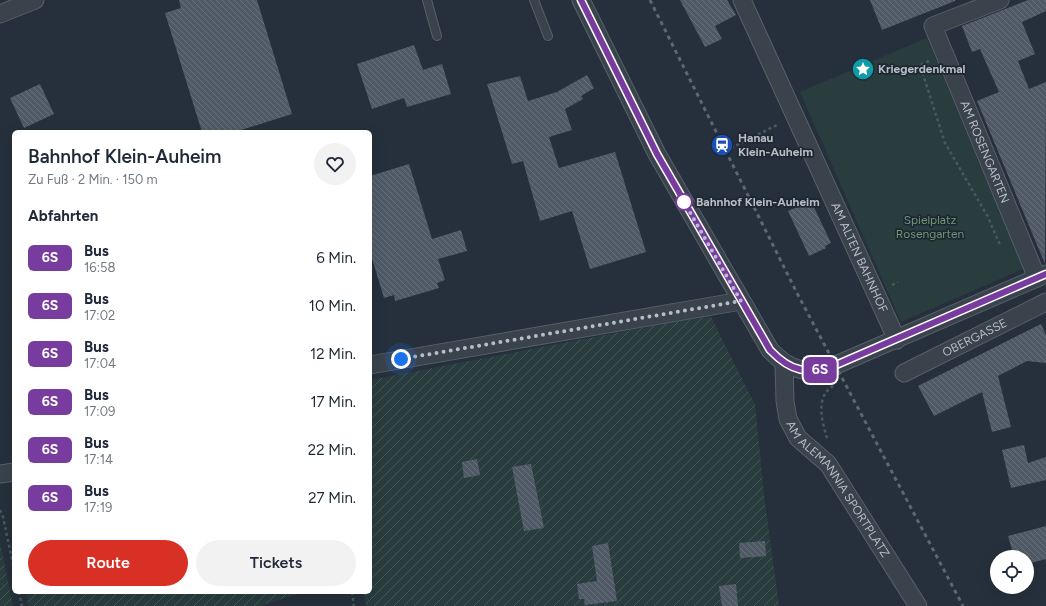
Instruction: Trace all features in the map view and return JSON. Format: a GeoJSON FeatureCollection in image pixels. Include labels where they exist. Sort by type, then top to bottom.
{"type":"FeatureCollection","features":[{"type":"Feature","properties":{"kind":"street"},"geometry":{"type":"LineString","coordinates":[[0,14],[35,0]]}},
{"type":"Feature","properties":{"kind":"street"},"geometry":{"type":"LineString","coordinates":[[581,0],[657,154],[770,350],[784,364],[792,368],[810,372],[836,365],[1041,276]]}},
{"type":"Feature","properties":{"kind":"street","name":"AM ALTEN BAHNHOF"},"geometry":{"type":"LineString","coordinates":[[742,0],[896,340]]}},
{"type":"Feature","properties":{"kind":"street","name":"AM ROSENGARTEN"},"geometry":{"type":"LineString","coordinates":[[1000,0],[933,26],[1041,276]]}},
{"type":"Feature","properties":{"kind":"street"},"geometry":{"type":"LineString","coordinates":[[372,365],[741,301]]}},
{"type":"Feature","properties":{"kind":"street","name":"OBERGASSE"},"geometry":{"type":"LineString","coordinates":[[904,373],[1046,302]]}},
{"type":"Feature","properties":{"kind":"street","name":"AM ALEMANNIA SPORTPLATZ"},"geometry":{"type":"LineString","coordinates":[[784,364],[785,401],[788,419],[798,438],[828,464],[918,606]]}},
{"type":"Feature","properties":{"kind":"street"},"geometry":{"type":"LineString","coordinates":[[0,474],[12,472]]}},
{"type":"Feature","properties":{"kind":"lane"},"geometry":{"type":"LineString","coordinates":[[427,0],[437,36]]}},
{"type":"Feature","properties":{"kind":"lane"},"geometry":{"type":"LineString","coordinates":[[534,0],[548,36]]}},
{"type":"Feature","properties":{"kind":"path"},"geometry":{"type":"LineString","coordinates":[[920,65],[945,143],[988,216]]}},
{"type":"Feature","properties":{"kind":"path"},"geometry":{"type":"LineString","coordinates":[[730,148],[794,116]]}},
{"type":"Feature","properties":{"kind":"path"},"geometry":{"type":"LineString","coordinates":[[828,464],[829,447],[821,417],[822,403],[825,392],[837,384]]}},
{"type":"Feature","properties":{"kind":"path"},"geometry":{"type":"LineString","coordinates":[[0,510],[3,517],[12,560]]}},
{"type":"Feature","properties":{"kind":"path"},"geometry":{"type":"LineString","coordinates":[[19,594],[22,606]]}},
{"type":"Feature","properties":{"kind":"path"},"geometry":{"type":"LineString","coordinates":[[352,594],[354,606]]}},
{"type":"Feature","properties":{"kind":"green space","name":"Spielplatz Rosengarten"},"geometry":{"type":"Polygon","coordinates":[[[927,38],[1023,269],[901,322],[800,92],[927,38]]]}},
{"type":"Feature","properties":{"kind":"green space"},"geometry":{"type":"Polygon","coordinates":[[[710,315],[755,405],[764,495],[779,606],[366,606],[364,594],[372,594],[372,380],[710,315]]]}},
{"type":"Feature","properties":{"kind":"green space"},"geometry":{"type":"Polygon","coordinates":[[[0,542],[13,606],[0,606],[0,542]]]}},
{"type":"Feature","properties":{"kind":"green space"},"geometry":{"type":"Polygon","coordinates":[[[26,594],[298,594],[260,606],[28,606],[26,594]]]}},
{"type":"Feature","properties":{"kind":"building"},"geometry":{"type":"Polygon","coordinates":[[[179,0],[257,0],[292,114],[241,130],[201,130],[165,13],[181,8],[179,0]]]}},
{"type":"Feature","properties":{"kind":"building"},"geometry":{"type":"Polygon","coordinates":[[[680,0],[727,0],[736,15],[715,26],[722,39],[705,47],[680,0]]]}},
{"type":"Feature","properties":{"kind":"building"},"geometry":{"type":"Polygon","coordinates":[[[870,0],[955,0],[955,1],[882,30],[870,0]]]}},
{"type":"Feature","properties":{"kind":"building"},"geometry":{"type":"Polygon","coordinates":[[[1028,0],[1046,0],[1046,11],[1022,22],[1035,54],[1018,61],[1029,89],[1046,82],[1045,264],[977,101],[999,92],[980,49],[972,52],[962,26],[1028,0]]]}},
{"type":"Feature","properties":{"kind":"building"},"geometry":{"type":"Polygon","coordinates":[[[414,45],[423,70],[442,64],[451,94],[407,107],[404,98],[372,109],[357,64],[414,45]]]}},
{"type":"Feature","properties":{"kind":"building"},"geometry":{"type":"Polygon","coordinates":[[[587,75],[594,88],[581,96],[583,99],[565,109],[572,130],[549,137],[559,168],[615,152],[646,252],[590,269],[572,211],[540,221],[523,161],[512,164],[487,84],[520,76],[528,101],[557,92],[587,75]]]}},
{"type":"Feature","properties":{"kind":"building"},"geometry":{"type":"Polygon","coordinates":[[[40,84],[54,114],[24,128],[10,98],[40,84]]]}},
{"type":"Feature","properties":{"kind":"building"},"geometry":{"type":"Polygon","coordinates":[[[409,164],[432,239],[461,230],[467,251],[438,259],[445,280],[437,283],[439,288],[395,301],[394,295],[384,298],[372,259],[372,175],[409,164]]]}},
{"type":"Feature","properties":{"kind":"building"},"geometry":{"type":"Polygon","coordinates":[[[811,201],[831,243],[825,246],[826,248],[809,256],[788,211],[811,201]]]}},
{"type":"Feature","properties":{"kind":"building"},"geometry":{"type":"Polygon","coordinates":[[[1041,324],[1046,335],[1046,363],[1027,361],[998,376],[1011,427],[992,432],[982,392],[934,416],[918,386],[1041,324]]]}},
{"type":"Feature","properties":{"kind":"building"},"geometry":{"type":"Polygon","coordinates":[[[1024,445],[1028,463],[1046,457],[1046,480],[1011,488],[1002,450],[1024,445]]]}},
{"type":"Feature","properties":{"kind":"building"},"geometry":{"type":"Polygon","coordinates":[[[477,459],[480,475],[464,478],[462,462],[477,459]]]}},
{"type":"Feature","properties":{"kind":"building"},"geometry":{"type":"Polygon","coordinates":[[[531,464],[544,528],[524,531],[512,467],[531,464]]]}},
{"type":"Feature","properties":{"kind":"building"},"geometry":{"type":"Polygon","coordinates":[[[1046,526],[1046,559],[1034,562],[1034,550],[1012,550],[1008,536],[1046,526]]]}},
{"type":"Feature","properties":{"kind":"building"},"geometry":{"type":"Polygon","coordinates":[[[765,541],[766,556],[740,558],[739,543],[765,541]]]}},
{"type":"Feature","properties":{"kind":"building"},"geometry":{"type":"Polygon","coordinates":[[[608,543],[617,601],[585,605],[584,599],[579,599],[577,584],[597,581],[592,546],[608,543]]]}},
{"type":"Feature","properties":{"kind":"building"},"geometry":{"type":"Polygon","coordinates":[[[736,584],[738,606],[722,606],[719,586],[736,584]]]}},
{"type":"Feature","properties":{"kind":"railway"},"geometry":{"type":"LineString","coordinates":[[650,0],[797,293],[963,606]]}},
{"type":"Feature","properties":{"kind":"bus line","name":"6S"},"geometry":{"type":"LineString","coordinates":[[581,0],[657,154],[770,350],[784,364],[792,368],[810,372],[836,365],[995,298],[1046,274]]}},
{"type":"Feature","properties":{"kind":"place","name":"Kriegerdenkmal"},"geometry":{"type":"Point","coordinates":[863,69]}},
{"type":"Feature","properties":{"kind":"place","name":"Hanau Klein-Auheim"},"geometry":{"type":"Point","coordinates":[722,145]}},
{"type":"Feature","properties":{"kind":"place","name":"Bahnhof Klein-Auheim"},"geometry":{"type":"Point","coordinates":[684,202]}},
{"type":"Feature","properties":{"kind":"route"},"geometry":{"type":"LineString","coordinates":[[401,359],[741,301],[684,202]]}}]}
